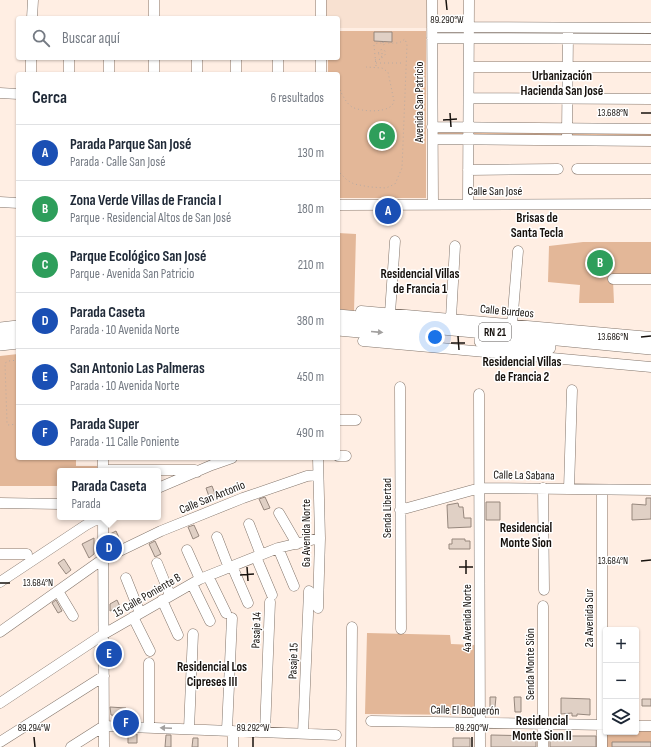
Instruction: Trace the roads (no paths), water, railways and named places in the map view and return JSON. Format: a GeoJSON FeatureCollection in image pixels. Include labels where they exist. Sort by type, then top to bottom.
{"type":"FeatureCollection","features":[{"type":"Feature","properties":{"kind":"highway","name":"RN 21"},"geometry":{"type":"LineString","coordinates":[[340,317],[651,347]]}},
{"type":"Feature","properties":{"kind":"highway"},"geometry":{"type":"LineString","coordinates":[[0,330],[16,328]]}},
{"type":"Feature","properties":{"kind":"highway","name":"RN 21"},"geometry":{"type":"LineString","coordinates":[[340,328],[651,357]]}},
{"type":"Feature","properties":{"kind":"highway"},"geometry":{"type":"LineString","coordinates":[[0,343],[16,341]]}},
{"type":"Feature","properties":{"kind":"street"},"geometry":{"type":"LineString","coordinates":[[32,16],[33,0]]}},
{"type":"Feature","properties":{"kind":"street"},"geometry":{"type":"LineString","coordinates":[[154,0],[154,16]]}},
{"type":"Feature","properties":{"kind":"street"},"geometry":{"type":"LineString","coordinates":[[321,0],[321,16]]}},
{"type":"Feature","properties":{"kind":"street","name":"Avenida San Patricio"},"geometry":{"type":"LineString","coordinates":[[432,0],[433,204]]}},
{"type":"Feature","properties":{"kind":"street"},"geometry":{"type":"LineString","coordinates":[[468,204],[469,0]]}},
{"type":"Feature","properties":{"kind":"street"},"geometry":{"type":"LineString","coordinates":[[432,27],[651,28]]}},
{"type":"Feature","properties":{"kind":"street"},"geometry":{"type":"LineString","coordinates":[[567,140],[568,28]]}},
{"type":"Feature","properties":{"kind":"street"},"geometry":{"type":"LineString","coordinates":[[432,38],[651,39]]}},
{"type":"Feature","properties":{"kind":"street"},"geometry":{"type":"LineString","coordinates":[[31,60],[31,72]]}},
{"type":"Feature","properties":{"kind":"street"},"geometry":{"type":"LineString","coordinates":[[69,60],[69,72]]}},
{"type":"Feature","properties":{"kind":"street"},"geometry":{"type":"LineString","coordinates":[[109,72],[110,60]]}},
{"type":"Feature","properties":{"kind":"street"},"geometry":{"type":"LineString","coordinates":[[154,60],[154,72]]}},
{"type":"Feature","properties":{"kind":"street"},"geometry":{"type":"LineString","coordinates":[[197,60],[197,72]]}},
{"type":"Feature","properties":{"kind":"street"},"geometry":{"type":"LineString","coordinates":[[236,60],[236,72]]}},
{"type":"Feature","properties":{"kind":"street"},"geometry":{"type":"LineString","coordinates":[[278,60],[278,72]]}},
{"type":"Feature","properties":{"kind":"street"},"geometry":{"type":"LineString","coordinates":[[321,60],[321,72]]}},
{"type":"Feature","properties":{"kind":"street"},"geometry":{"type":"LineString","coordinates":[[469,67],[651,67]]}},
{"type":"Feature","properties":{"kind":"street"},"geometry":{"type":"LineString","coordinates":[[0,94],[16,94]]}},
{"type":"Feature","properties":{"kind":"street"},"geometry":{"type":"LineString","coordinates":[[469,98],[651,99]]}},
{"type":"Feature","properties":{"kind":"street"},"geometry":{"type":"LineString","coordinates":[[432,127],[651,129]]}},
{"type":"Feature","properties":{"kind":"street"},"geometry":{"type":"LineString","coordinates":[[432,139],[651,141]]}},
{"type":"Feature","properties":{"kind":"street"},"geometry":{"type":"LineString","coordinates":[[468,170],[558,169]]}},
{"type":"Feature","properties":{"kind":"street"},"geometry":{"type":"LineString","coordinates":[[577,169],[651,169]]}},
{"type":"Feature","properties":{"kind":"street"},"geometry":{"type":"LineString","coordinates":[[0,202],[16,203]]}},
{"type":"Feature","properties":{"kind":"street","name":"Calle San José"},"geometry":{"type":"LineString","coordinates":[[340,205],[651,204]]}},
{"type":"Feature","properties":{"kind":"street"},"geometry":{"type":"LineString","coordinates":[[390,313],[395,241]]}},
{"type":"Feature","properties":{"kind":"street"},"geometry":{"type":"LineString","coordinates":[[451,318],[455,246]]}},
{"type":"Feature","properties":{"kind":"street"},"geometry":{"type":"LineString","coordinates":[[512,324],[518,251]]}},
{"type":"Feature","properties":{"kind":"street"},"geometry":{"type":"LineString","coordinates":[[613,280],[651,279]]}},
{"type":"Feature","properties":{"kind":"street","name":"Calle Burdeos"},"geometry":{"type":"LineString","coordinates":[[361,311],[651,337]]}},
{"type":"Feature","properties":{"kind":"street"},"geometry":{"type":"LineString","coordinates":[[362,341],[651,367]]}},
{"type":"Feature","properties":{"kind":"street","name":"Senda Libertad"},"geometry":{"type":"LineString","coordinates":[[400,387],[402,629]]}},
{"type":"Feature","properties":{"kind":"street"},"geometry":{"type":"LineString","coordinates":[[569,489],[572,390]]}},
{"type":"Feature","properties":{"kind":"street","name":"4a Avenida Norte"},"geometry":{"type":"LineString","coordinates":[[479,394],[480,747]]}},
{"type":"Feature","properties":{"kind":"street"},"geometry":{"type":"LineString","coordinates":[[340,420],[356,420]]}},
{"type":"Feature","properties":{"kind":"street","name":"6a Avenida Norte"},"geometry":{"type":"LineString","coordinates":[[318,460],[320,538],[318,608]]}},
{"type":"Feature","properties":{"kind":"street"},"geometry":{"type":"LineString","coordinates":[[161,487],[198,472],[212,461]]}},
{"type":"Feature","properties":{"kind":"street"},"geometry":{"type":"LineString","coordinates":[[161,470],[195,470],[198,472]]}},
{"type":"Feature","properties":{"kind":"street","name":"Calle San Antonio"},"geometry":{"type":"LineString","coordinates":[[0,632],[103,559],[161,531],[243,498],[307,476],[318,475]]}},
{"type":"Feature","properties":{"kind":"street","name":"Calle La Sabana"},"geometry":{"type":"LineString","coordinates":[[400,510],[480,488],[651,490]]}},
{"type":"Feature","properties":{"kind":"street"},"geometry":{"type":"LineString","coordinates":[[543,488],[544,590]]}},
{"type":"Feature","properties":{"kind":"street","name":"2a Avenida Sur"},"geometry":{"type":"LineString","coordinates":[[602,490],[604,699]]}},
{"type":"Feature","properties":{"kind":"street"},"geometry":{"type":"LineString","coordinates":[[0,503],[57,504]]}},
{"type":"Feature","properties":{"kind":"street"},"geometry":{"type":"LineString","coordinates":[[279,513],[297,544]]}},
{"type":"Feature","properties":{"kind":"street"},"geometry":{"type":"LineString","coordinates":[[0,582],[86,525],[96,520]]}},
{"type":"Feature","properties":{"kind":"street"},"geometry":{"type":"LineString","coordinates":[[102,520],[104,747]]}},
{"type":"Feature","properties":{"kind":"street"},"geometry":{"type":"LineString","coordinates":[[249,524],[259,556]]}},
{"type":"Feature","properties":{"kind":"street"},"geometry":{"type":"LineString","coordinates":[[217,536],[248,603]]}},
{"type":"Feature","properties":{"kind":"street","name":"15 Calle Poniente B"},"geometry":{"type":"LineString","coordinates":[[0,703],[104,634],[200,579],[278,548],[320,538]]}},
{"type":"Feature","properties":{"kind":"street"},"geometry":{"type":"LineString","coordinates":[[278,548],[294,586]]}},
{"type":"Feature","properties":{"kind":"street"},"geometry":{"type":"LineString","coordinates":[[187,550],[200,579],[210,620]]}},
{"type":"Feature","properties":{"kind":"street"},"geometry":{"type":"LineString","coordinates":[[0,554],[27,554]]}},
{"type":"Feature","properties":{"kind":"street","name":"Pasaje 14"},"geometry":{"type":"LineString","coordinates":[[259,556],[271,598],[265,732]]}},
{"type":"Feature","properties":{"kind":"street"},"geometry":{"type":"LineString","coordinates":[[157,564],[178,634]]}},
{"type":"Feature","properties":{"kind":"street"},"geometry":{"type":"LineString","coordinates":[[126,578],[136,615],[150,651]]}},
{"type":"Feature","properties":{"kind":"street"},"geometry":{"type":"LineString","coordinates":[[200,579],[229,615],[230,730],[233,747]]}},
{"type":"Feature","properties":{"kind":"street","name":"Pasaje 15"},"geometry":{"type":"LineString","coordinates":[[303,734],[308,590]]}},
{"type":"Feature","properties":{"kind":"street"},"geometry":{"type":"LineString","coordinates":[[58,591],[73,616]]}},
{"type":"Feature","properties":{"kind":"street","name":"Senda Monte Sión"},"geometry":{"type":"LineString","coordinates":[[542,747],[543,606]]}},
{"type":"Feature","properties":{"kind":"street"},"geometry":{"type":"LineString","coordinates":[[351,747],[352,626]]}},
{"type":"Feature","properties":{"kind":"street"},"geometry":{"type":"LineString","coordinates":[[189,729],[193,634]]}},
{"type":"Feature","properties":{"kind":"street"},"geometry":{"type":"LineString","coordinates":[[149,663],[149,727]]}},
{"type":"Feature","properties":{"kind":"street"},"geometry":{"type":"LineString","coordinates":[[0,742],[104,676]]}},
{"type":"Feature","properties":{"kind":"street","name":"Calle El Boquerón"},"geometry":{"type":"LineString","coordinates":[[371,721],[603,725]]}},
{"type":"Feature","properties":{"kind":"street"},"geometry":{"type":"LineString","coordinates":[[71,747],[104,726],[336,735]]}},
{"type":"Feature","properties":{"kind":"street"},"geometry":{"type":"LineString","coordinates":[[639,726],[651,726]]}},
{"type":"Feature","properties":{"kind":"street","name":"2a Avenida Sur"},"geometry":{"type":"LineString","coordinates":[[602,747],[603,735]]}},
{"type":"Feature","properties":{"kind":"place","name":"Parque Ecológico San José"},"geometry":{"type":"Point","coordinates":[382,136]}},
{"type":"Feature","properties":{"kind":"place","name":"Parada Parque San José"},"geometry":{"type":"Point","coordinates":[388,211]}},
{"type":"Feature","properties":{"kind":"place","name":"Zona Verde Villas de Francia I"},"geometry":{"type":"Point","coordinates":[600,263]}},
{"type":"Feature","properties":{"kind":"place","name":"Parada Caseta"},"geometry":{"type":"Point","coordinates":[109,548]}},
{"type":"Feature","properties":{"kind":"place","name":"San Antonio Las Palmeras"},"geometry":{"type":"Point","coordinates":[109,654]}},
{"type":"Feature","properties":{"kind":"place","name":"Parada Super"},"geometry":{"type":"Point","coordinates":[126,723]}},
{"type":"Feature","properties":{"kind":"district","name":"Urbanización Hacienda San José"},"geometry":{"type":"Point","coordinates":[562,82]}},
{"type":"Feature","properties":{"kind":"district","name":"Brisas de Santa Tecla"},"geometry":{"type":"Point","coordinates":[537,224]}},
{"type":"Feature","properties":{"kind":"district","name":"Residencial Villas de Francia 1"},"geometry":{"type":"Point","coordinates":[420,280]}},
{"type":"Feature","properties":{"kind":"district","name":"Residencial Villas de Francia 2"},"geometry":{"type":"Point","coordinates":[522,368]}},
{"type":"Feature","properties":{"kind":"district","name":"Residencial Monte Sion"},"geometry":{"type":"Point","coordinates":[526,534]}},
{"type":"Feature","properties":{"kind":"district","name":"Residencial Los Cipreses III"},"geometry":{"type":"Point","coordinates":[212,674]}},
{"type":"Feature","properties":{"kind":"district","name":"Residencial Monte Sion II"},"geometry":{"type":"Point","coordinates":[542,728]}}]}
